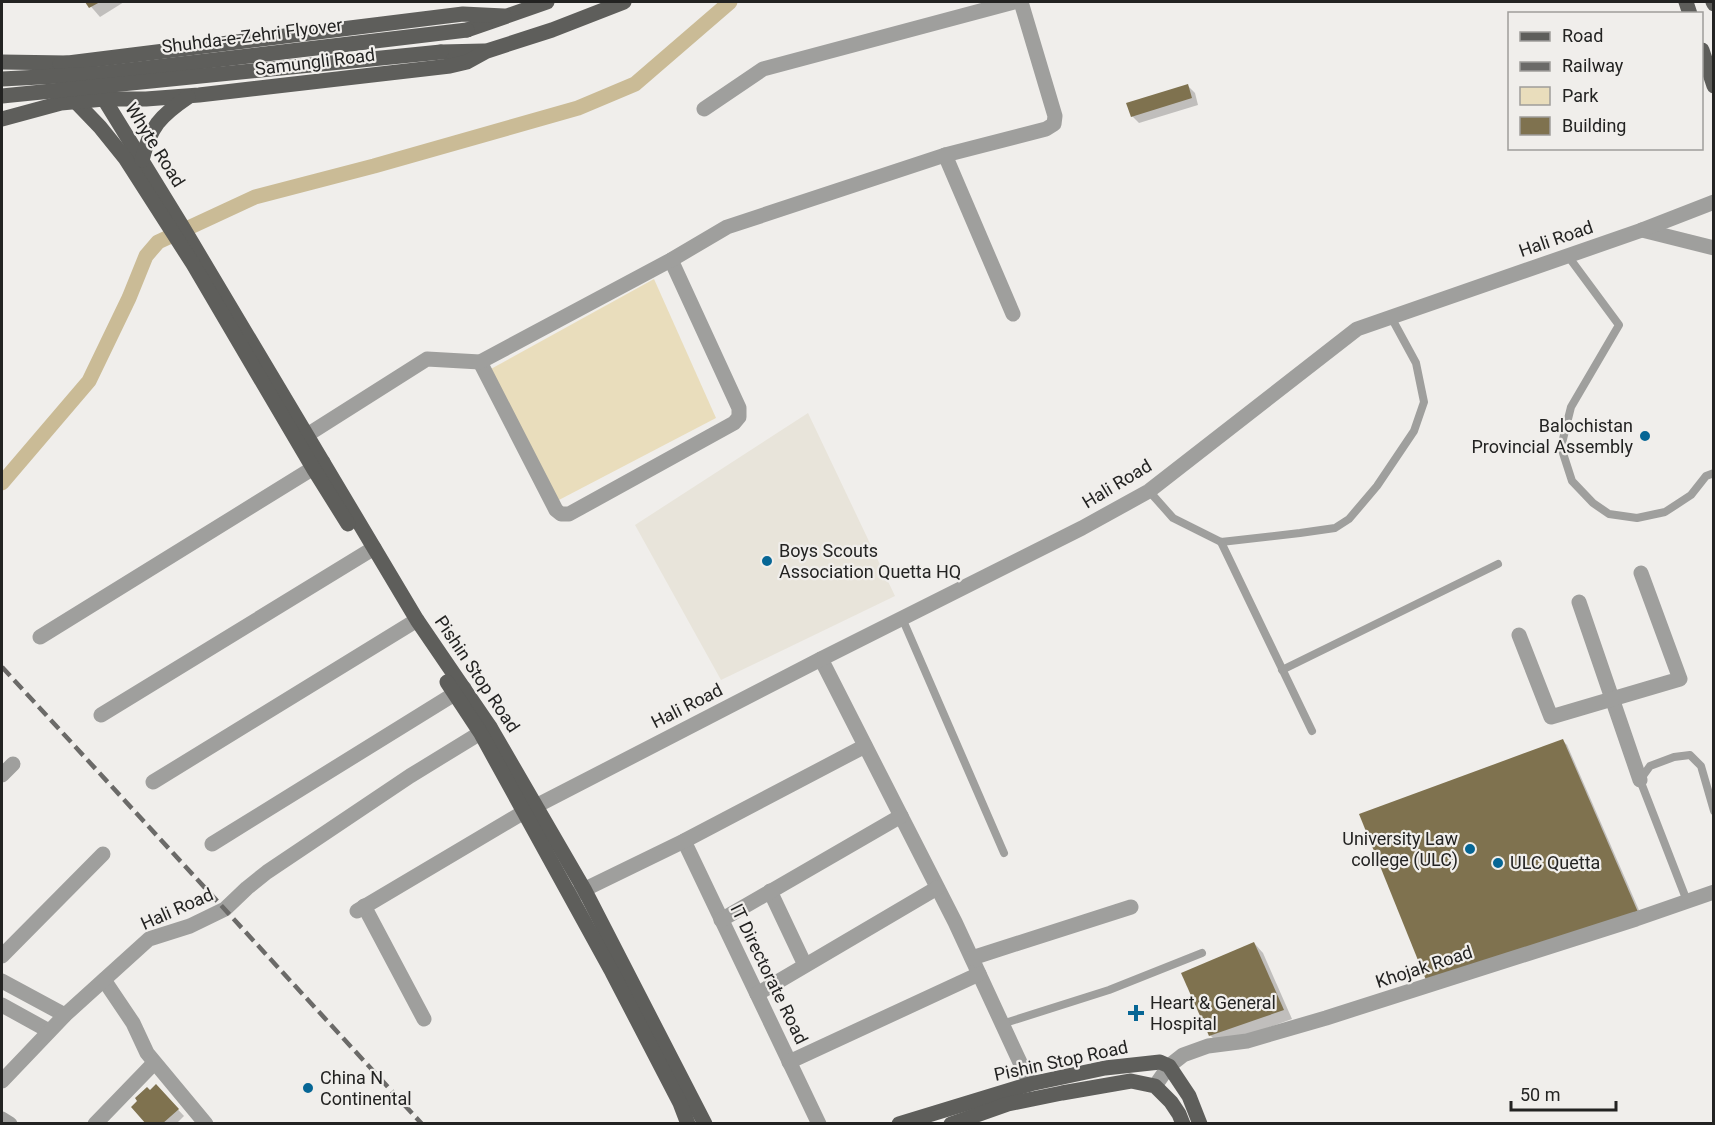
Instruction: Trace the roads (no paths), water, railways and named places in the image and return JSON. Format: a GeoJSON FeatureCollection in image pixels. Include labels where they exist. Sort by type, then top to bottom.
{"type":"FeatureCollection","features":[{"type":"Feature","properties":{"kind":"main road","name":"Samungli Road"},"geometry":{"type":"LineString","coordinates":[[2,79],[67,63],[463,14],[504,16],[547,2]]}},
{"type":"Feature","properties":{"kind":"main road","name":"Samungli Road"},"geometry":{"type":"LineString","coordinates":[[2,119],[75,101],[199,95],[450,66],[467,62],[487,51],[552,30],[624,2]]}},
{"type":"Feature","properties":{"kind":"main road","name":"Shuhda-e-Zehri Flyover"},"geometry":{"type":"LineString","coordinates":[[2,79],[97,74],[467,30],[504,16]]}},
{"type":"Feature","properties":{"kind":"main road","name":"Shuhda-e-Zehri Flyover"},"geometry":{"type":"LineString","coordinates":[[2,96],[441,52],[487,51]]}},
{"type":"Feature","properties":{"kind":"main road"},"geometry":{"type":"LineString","coordinates":[[1703,56],[1713,86]]}},
{"type":"Feature","properties":{"kind":"main road"},"geometry":{"type":"LineString","coordinates":[[2,62],[67,63]]}},
{"type":"Feature","properties":{"kind":"main road","name":"Whyte Road"},"geometry":{"type":"LineString","coordinates":[[67,63],[104,99],[182,226],[196,260]]}},
{"type":"Feature","properties":{"kind":"main road"},"geometry":{"type":"LineString","coordinates":[[142,160],[147,140],[157,122],[171,108],[190,95]]}},
{"type":"Feature","properties":{"kind":"main road","name":"Whyte Road"},"geometry":{"type":"LineString","coordinates":[[75,101],[100,127],[124,158],[196,260]]}},
{"type":"Feature","properties":{"kind":"main road","name":"Pishin Stop Road"},"geometry":{"type":"LineString","coordinates":[[196,260],[307,435],[318,465]]}},
{"type":"Feature","properties":{"kind":"main road","name":"Pishin Stop Road"},"geometry":{"type":"LineString","coordinates":[[196,260],[413,622],[485,730],[705,1124]]}},
{"type":"Feature","properties":{"kind":"main road","name":"Pishin Stop Road"},"geometry":{"type":"LineString","coordinates":[[578,893],[612,972],[680,1103],[688,1124]]}},
{"type":"Feature","properties":{"kind":"main road","name":"Pishin Stop Road"},"geometry":{"type":"LineString","coordinates":[[899,1124],[1030,1084],[1105,1068],[1160,1062],[1169,1066]]}},
{"type":"Feature","properties":{"kind":"main road"},"geometry":{"type":"LineString","coordinates":[[1169,1066],[1189,1096],[1200,1124]]}},
{"type":"Feature","properties":{"kind":"main road","name":"Pishin Stop Road"},"geometry":{"type":"LineString","coordinates":[[951,1124],[1008,1104],[1062,1093],[1131,1081],[1155,1086]]}},
{"type":"Feature","properties":{"kind":"main road"},"geometry":{"type":"LineString","coordinates":[[1155,1086],[1171,1102],[1183,1124]]}},
{"type":"Feature","properties":{"kind":"street"},"geometry":{"type":"LineString","coordinates":[[704,109],[763,69],[1014,2]]}},
{"type":"Feature","properties":{"kind":"street"},"geometry":{"type":"LineString","coordinates":[[307,435],[427,359],[480,362],[671,260],[727,227],[945,156],[1046,129],[1054,124],[1055,116],[1021,2]]}},
{"type":"Feature","properties":{"kind":"street"},"geometry":{"type":"LineString","coordinates":[[945,156],[1013,314]]}},
{"type":"Feature","properties":{"kind":"street","name":"Hali Road"},"geometry":{"type":"LineString","coordinates":[[424,1019],[361,909],[530,809],[1082,528],[1149,491],[1358,328],[1642,230],[1713,202]]}},
{"type":"Feature","properties":{"kind":"street"},"geometry":{"type":"LineString","coordinates":[[1642,230],[1713,248]]}},
{"type":"Feature","properties":{"kind":"street"},"geometry":{"type":"LineString","coordinates":[[480,362],[556,510],[561,514],[569,514],[734,423],[739,417],[739,408],[671,260]]}},
{"type":"Feature","properties":{"kind":"street"},"geometry":{"type":"LineString","coordinates":[[40,637],[318,465]]}},
{"type":"Feature","properties":{"kind":"street"},"geometry":{"type":"LineString","coordinates":[[101,715],[370,551]]}},
{"type":"Feature","properties":{"kind":"street"},"geometry":{"type":"LineString","coordinates":[[1519,635],[1551,717],[1680,679],[1641,573]]}},
{"type":"Feature","properties":{"kind":"street"},"geometry":{"type":"LineString","coordinates":[[1579,602],[1640,780]]}},
{"type":"Feature","properties":{"kind":"street"},"geometry":{"type":"LineString","coordinates":[[153,782],[413,622]]}},
{"type":"Feature","properties":{"kind":"street"},"geometry":{"type":"LineString","coordinates":[[821,659],[972,958],[1030,1084]]}},
{"type":"Feature","properties":{"kind":"street"},"geometry":{"type":"LineString","coordinates":[[212,844],[459,691]]}},
{"type":"Feature","properties":{"kind":"street","name":"Hali Road"},"geometry":{"type":"LineString","coordinates":[[2,1081],[49,1030],[149,939],[190,926],[225,909],[267,872],[410,776],[485,730]]}},
{"type":"Feature","properties":{"kind":"street"},"geometry":{"type":"LineString","coordinates":[[578,893],[684,841],[865,746]]}},
{"type":"Feature","properties":{"kind":"street"},"geometry":{"type":"LineString","coordinates":[[2,775],[13,764]]}},
{"type":"Feature","properties":{"kind":"street"},"geometry":{"type":"LineString","coordinates":[[721,920],[901,816]]}},
{"type":"Feature","properties":{"kind":"street","name":"IT Directorate Road"},"geometry":{"type":"LineString","coordinates":[[684,841],[819,1124]]}},
{"type":"Feature","properties":{"kind":"street"},"geometry":{"type":"LineString","coordinates":[[2,956],[103,854]]}},
{"type":"Feature","properties":{"kind":"street"},"geometry":{"type":"LineString","coordinates":[[757,994],[937,888]]}},
{"type":"Feature","properties":{"kind":"street"},"geometry":{"type":"LineString","coordinates":[[770,891],[806,965]]}},
{"type":"Feature","properties":{"kind":"street","name":"Khojak Road"},"geometry":{"type":"LineString","coordinates":[[1155,1086],[1169,1066],[1183,1055],[1208,1046],[1246,1041],[1317,1021],[1636,919],[1713,892]]}},
{"type":"Feature","properties":{"kind":"street"},"geometry":{"type":"LineString","coordinates":[[972,958],[1131,907]]}},
{"type":"Feature","properties":{"kind":"street"},"geometry":{"type":"LineString","coordinates":[[789,1062],[979,974]]}},
{"type":"Feature","properties":{"kind":"street"},"geometry":{"type":"LineString","coordinates":[[104,980],[133,1023],[154,1063],[206,1124]]}},
{"type":"Feature","properties":{"kind":"street"},"geometry":{"type":"LineString","coordinates":[[2,981],[65,1015]]}},
{"type":"Feature","properties":{"kind":"street"},"geometry":{"type":"LineString","coordinates":[[2,1005],[49,1030]]}},
{"type":"Feature","properties":{"kind":"street"},"geometry":{"type":"LineString","coordinates":[[95,1124],[154,1063]]}},
{"type":"Feature","properties":{"kind":"street"},"geometry":{"type":"LineString","coordinates":[[2,1119],[10,1124]]}},
{"type":"Feature","properties":{"kind":"lane"},"geometry":{"type":"LineString","coordinates":[[1568,256],[1619,325],[1571,407],[1561,447],[1572,481],[1593,503],[1609,514],[1637,518],[1665,513],[1691,495],[1706,476],[1713,472]]}},
{"type":"Feature","properties":{"kind":"lane"},"geometry":{"type":"LineString","coordinates":[[1149,491],[1173,518],[1221,542],[1335,528],[1349,519],[1377,486],[1414,431],[1424,402],[1416,363],[1391,317]]}},
{"type":"Feature","properties":{"kind":"lane"},"geometry":{"type":"LineString","coordinates":[[1221,542],[1312,731]]}},
{"type":"Feature","properties":{"kind":"lane"},"geometry":{"type":"LineString","coordinates":[[1282,670],[1498,564]]}},
{"type":"Feature","properties":{"kind":"lane"},"geometry":{"type":"LineString","coordinates":[[902,618],[1004,854]]}},
{"type":"Feature","properties":{"kind":"lane"},"geometry":{"type":"LineString","coordinates":[[1687,901],[1640,780],[1650,766],[1690,755],[1701,766],[1713,811]]}},
{"type":"Feature","properties":{"kind":"lane"},"geometry":{"type":"LineString","coordinates":[[1002,1024],[1109,990],[1202,953]]}},
{"type":"Feature","properties":{"kind":"waterway"},"geometry":{"type":"LineString","coordinates":[[2,483],[89,381],[129,298],[146,256],[158,242],[255,197],[578,108],[635,84],[730,2]]}},
{"type":"Feature","properties":{"kind":"railway"},"geometry":{"type":"LineString","coordinates":[[2,667],[422,1124]]}},
{"type":"Feature","properties":{"kind":"place","name":"Balochistan Provincial Assembly"},"geometry":{"type":"Point","coordinates":[1645,436]}},
{"type":"Feature","properties":{"kind":"place","name":"Boys Scouts Association Quetta HQ"},"geometry":{"type":"Point","coordinates":[767,561]}},
{"type":"Feature","properties":{"kind":"place","name":"University Law college (ULC)"},"geometry":{"type":"Point","coordinates":[1470,849]}},
{"type":"Feature","properties":{"kind":"place","name":"ULC Quetta"},"geometry":{"type":"Point","coordinates":[1498,863]}},
{"type":"Feature","properties":{"kind":"place","name":"Heart & General Hospital"},"geometry":{"type":"Point","coordinates":[1136,1013]}},
{"type":"Feature","properties":{"kind":"place","name":"China N Continental"},"geometry":{"type":"Point","coordinates":[308,1088]}}]}
